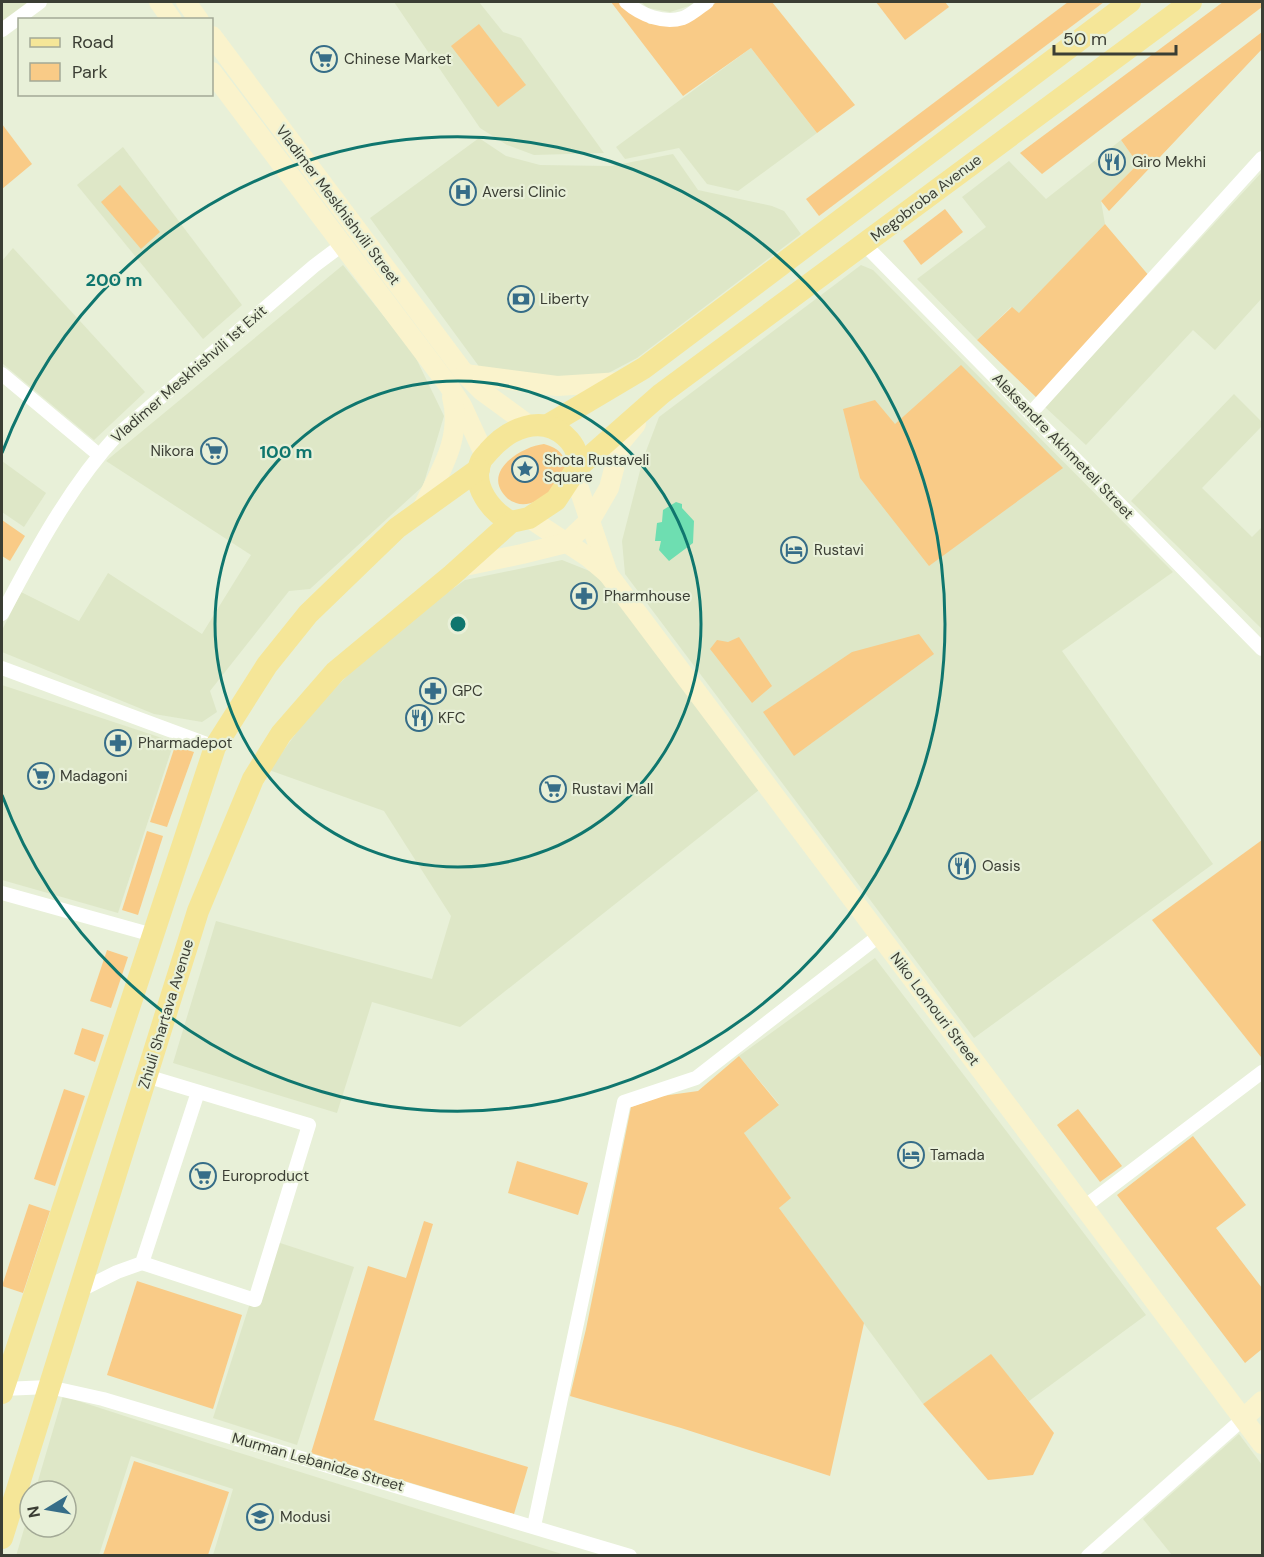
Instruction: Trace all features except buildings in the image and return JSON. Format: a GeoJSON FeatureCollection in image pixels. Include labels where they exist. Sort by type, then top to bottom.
{"type":"FeatureCollection","features":[{"type":"Feature","properties":{"kind":"main road"},"geometry":{"type":"LineString","coordinates":[[2,1391],[215,747],[267,665],[308,614],[379,544],[482,462],[497,442],[510,432],[539,425],[623,382],[1130,2]]}},
{"type":"Feature","properties":{"kind":"main road","name":"Megobroba Avenue"},"geometry":{"type":"LineString","coordinates":[[661,394],[1191,2]]}},
{"type":"Feature","properties":{"kind":"main road"},"geometry":{"type":"LineString","coordinates":[[460,567],[520,520],[556,500],[576,471],[661,394]]}},
{"type":"Feature","properties":{"kind":"main road"},"geometry":{"type":"LineString","coordinates":[[539,425],[560,431],[570,441],[578,452],[576,471]]}},
{"type":"Feature","properties":{"kind":"main road"},"geometry":{"type":"LineString","coordinates":[[482,462],[479,480],[486,501],[502,517],[520,520]]}},
{"type":"Feature","properties":{"kind":"main road","name":"Zhiuli Shartava Avenue"},"geometry":{"type":"LineString","coordinates":[[2,1538],[198,911],[253,779],[281,734],[335,672],[460,567]]}},
{"type":"Feature","properties":{"kind":"street"},"geometry":{"type":"LineString","coordinates":[[18,18],[40,2]]}},
{"type":"Feature","properties":{"kind":"street"},"geometry":{"type":"LineString","coordinates":[[159,2],[171,18]]}},
{"type":"Feature","properties":{"kind":"street"},"geometry":{"type":"LineString","coordinates":[[186,2],[198,18]]}},
{"type":"Feature","properties":{"kind":"street"},"geometry":{"type":"LineString","coordinates":[[626,2],[647,16],[668,20],[685,17],[707,2]]}},
{"type":"Feature","properties":{"kind":"street"},"geometry":{"type":"LineString","coordinates":[[2,30],[18,18]]}},
{"type":"Feature","properties":{"kind":"street","name":"Vladimer Meskhishvili Street"},"geometry":{"type":"LineString","coordinates":[[213,37],[465,374]]}},
{"type":"Feature","properties":{"kind":"street","name":"Vladimer Meskhishvili Street"},"geometry":{"type":"LineString","coordinates":[[213,73],[449,386]]}},
{"type":"Feature","properties":{"kind":"street"},"geometry":{"type":"LineString","coordinates":[[1031,413],[1263,158]]}},
{"type":"Feature","properties":{"kind":"street","name":"Aleksandre Akhmeteli Street"},"geometry":{"type":"LineString","coordinates":[[864,244],[1263,649]]}},
{"type":"Feature","properties":{"kind":"street","name":"Vladimer Meskhishvili 1st Exit"},"geometry":{"type":"LineString","coordinates":[[2,614],[42,540],[99,455],[117,435],[314,266],[342,245]]}},
{"type":"Feature","properties":{"kind":"street"},"geometry":{"type":"LineString","coordinates":[[2,374],[99,455]]}},
{"type":"Feature","properties":{"kind":"street"},"geometry":{"type":"LineString","coordinates":[[465,374],[557,386],[623,382]]}},
{"type":"Feature","properties":{"kind":"street"},"geometry":{"type":"LineString","coordinates":[[465,374],[482,391],[539,425]]}},
{"type":"Feature","properties":{"kind":"street"},"geometry":{"type":"LineString","coordinates":[[449,386],[462,406],[482,462]]}},
{"type":"Feature","properties":{"kind":"street"},"geometry":{"type":"LineString","coordinates":[[422,509],[452,447],[455,410],[449,386]]}},
{"type":"Feature","properties":{"kind":"street"},"geometry":{"type":"LineString","coordinates":[[460,567],[566,543],[591,519],[609,488],[621,442],[661,394]]}},
{"type":"Feature","properties":{"kind":"street"},"geometry":{"type":"LineString","coordinates":[[576,471],[591,519]]}},
{"type":"Feature","properties":{"kind":"street","name":"Niko Lomouri Street"},"geometry":{"type":"LineString","coordinates":[[591,519],[608,574]]}},
{"type":"Feature","properties":{"kind":"street"},"geometry":{"type":"LineString","coordinates":[[520,520],[566,543]]}},
{"type":"Feature","properties":{"kind":"street","name":"Niko Lomouri Street"},"geometry":{"type":"LineString","coordinates":[[566,543],[588,557],[608,574],[1263,1444]]}},
{"type":"Feature","properties":{"kind":"street"},"geometry":{"type":"LineString","coordinates":[[2,668],[215,747]]}},
{"type":"Feature","properties":{"kind":"street"},"geometry":{"type":"LineString","coordinates":[[2,893],[153,935]]}},
{"type":"Feature","properties":{"kind":"street"},"geometry":{"type":"LineString","coordinates":[[534,1526],[624,1102],[696,1078],[880,935]]}},
{"type":"Feature","properties":{"kind":"street"},"geometry":{"type":"LineString","coordinates":[[1084,1207],[1263,1072]]}},
{"type":"Feature","properties":{"kind":"street"},"geometry":{"type":"LineString","coordinates":[[79,1291],[117,1272],[142,1263],[255,1300],[309,1125],[146,1077]]}},
{"type":"Feature","properties":{"kind":"street"},"geometry":{"type":"LineString","coordinates":[[142,1263],[198,1092]]}},
{"type":"Feature","properties":{"kind":"street","name":"Murman Lebanidze Street"},"geometry":{"type":"LineString","coordinates":[[2,1391],[49,1387],[103,1399],[630,1556]]}},
{"type":"Feature","properties":{"kind":"street"},"geometry":{"type":"LineString","coordinates":[[1088,1556],[1263,1401]]}},
{"type":"Feature","properties":{"kind":"shaded area"},"geometry":{"type":"Polygon","coordinates":[[[2,2],[31,2],[2,24],[2,2]]]}},
{"type":"Feature","properties":{"kind":"shaded area"},"geometry":{"type":"Polygon","coordinates":[[[394,2],[479,2],[503,32],[521,38],[604,153],[534,155],[507,145],[480,128],[394,2]]]}},
{"type":"Feature","properties":{"kind":"shaded area"},"geometry":{"type":"Polygon","coordinates":[[[641,2],[695,2],[670,12],[648,8],[641,2]]]}},
{"type":"Feature","properties":{"kind":"shaded area"},"geometry":{"type":"Polygon","coordinates":[[[751,48],[817,133],[738,191],[707,184],[679,148],[625,159],[616,147],[751,48]]]}},
{"type":"Feature","properties":{"kind":"shaded area"},"geometry":{"type":"Polygon","coordinates":[[[479,138],[506,156],[540,165],[611,166],[673,154],[698,190],[772,206],[784,211],[801,234],[637,358],[599,378],[486,376],[370,218],[479,138]]]}},
{"type":"Feature","properties":{"kind":"shaded area"},"geometry":{"type":"Polygon","coordinates":[[[1121,140],[1138,164],[1101,201],[1105,224],[1019,314],[1011,307],[977,340],[917,279],[986,227],[962,197],[1009,161],[1046,199],[1121,140]]]}},
{"type":"Feature","properties":{"kind":"shaded area"},"geometry":{"type":"Polygon","coordinates":[[[123,147],[242,305],[203,339],[77,185],[123,147]]]}},
{"type":"Feature","properties":{"kind":"shaded area"},"geometry":{"type":"Polygon","coordinates":[[[1262,172],[1262,298],[1215,350],[1193,330],[1086,445],[1045,407],[1262,172]]]}},
{"type":"Feature","properties":{"kind":"shaded area"},"geometry":{"type":"Polygon","coordinates":[[[13,248],[145,392],[94,440],[2,363],[2,261],[13,248]]]}},
{"type":"Feature","properties":{"kind":"shaded area"},"geometry":{"type":"Polygon","coordinates":[[[343,265],[414,354],[444,416],[423,486],[310,589],[289,591],[210,691],[217,712],[202,722],[154,714],[2,652],[2,630],[21,592],[79,621],[108,573],[202,634],[251,555],[106,461],[343,265]]]}},
{"type":"Feature","properties":{"kind":"shaded area"},"geometry":{"type":"Polygon","coordinates":[[[861,265],[873,270],[1173,572],[1062,651],[1213,864],[974,1038],[625,574],[622,541],[643,459],[659,417],[861,265]]]}},
{"type":"Feature","properties":{"kind":"shaded area"},"geometry":{"type":"Polygon","coordinates":[[[1234,394],[1262,422],[1262,426],[1202,488],[1252,537],[1262,527],[1262,629],[1131,501],[1234,394]]]}},
{"type":"Feature","properties":{"kind":"shaded area"},"geometry":{"type":"Polygon","coordinates":[[[2,461],[46,493],[24,527],[2,512],[2,461]]]}},
{"type":"Feature","properties":{"kind":"shaded area"},"geometry":{"type":"Polygon","coordinates":[[[676,502],[682,504],[682,508],[694,521],[693,543],[669,561],[659,550],[661,541],[655,541],[657,523],[662,522],[663,510],[676,502]]]}},
{"type":"Feature","properties":{"kind":"shaded area"},"geometry":{"type":"Polygon","coordinates":[[[562,560],[597,574],[759,790],[460,1027],[372,1002],[337,1113],[173,1063],[216,921],[432,979],[451,916],[384,811],[269,770],[314,709],[388,635],[465,580],[562,560]]]}},
{"type":"Feature","properties":{"kind":"shaded area"},"geometry":{"type":"Polygon","coordinates":[[[2,685],[174,742],[118,913],[2,880],[2,685]]]}},
{"type":"Feature","properties":{"kind":"shaded area"},"geometry":{"type":"Polygon","coordinates":[[[875,958],[1146,1315],[1029,1401],[991,1355],[923,1404],[779,1208],[790,1198],[744,1133],[779,1104],[739,1056],[875,958]]]}},
{"type":"Feature","properties":{"kind":"shaded area"},"geometry":{"type":"Polygon","coordinates":[[[277,1242],[354,1267],[297,1445],[213,1418],[250,1303],[277,1242]]]}},
{"type":"Feature","properties":{"kind":"shaded area"},"geometry":{"type":"Polygon","coordinates":[[[63,1396],[565,1555],[213,1555],[233,1489],[131,1456],[99,1555],[16,1556],[21,1539],[78,1539],[78,1479],[39,1479],[63,1396]]]}},
{"type":"Feature","properties":{"kind":"shaded area"},"geometry":{"type":"Polygon","coordinates":[[[1239,1434],[1262,1465],[1262,1555],[1172,1555],[1143,1519],[1239,1434]]]}},
{"type":"Feature","properties":{"kind":"green space"},"geometry":{"type":"Polygon","coordinates":[[[611,2],[622,2],[649,24],[676,25],[692,19],[717,2],[772,2],[855,105],[817,133],[751,48],[683,96],[611,2]]]}},
{"type":"Feature","properties":{"kind":"green space"},"geometry":{"type":"Polygon","coordinates":[[[876,2],[945,2],[949,7],[905,40],[876,2]]]}},
{"type":"Feature","properties":{"kind":"green space"},"geometry":{"type":"Polygon","coordinates":[[[1068,2],[1104,2],[819,216],[806,199],[1068,2]]]}},
{"type":"Feature","properties":{"kind":"green space"},"geometry":{"type":"Polygon","coordinates":[[[1223,2],[1262,2],[1262,7],[1042,174],[1020,153],[1223,2]]]}},
{"type":"Feature","properties":{"kind":"green space"},"geometry":{"type":"Polygon","coordinates":[[[479,24],[526,85],[498,107],[451,46],[479,24]]]}},
{"type":"Feature","properties":{"kind":"green space"},"geometry":{"type":"Polygon","coordinates":[[[1262,32],[1262,49],[1109,211],[1101,201],[1138,164],[1121,140],[1262,32]]]}},
{"type":"Feature","properties":{"kind":"green space"},"geometry":{"type":"Polygon","coordinates":[[[2,124],[32,164],[2,189],[2,124]]]}},
{"type":"Feature","properties":{"kind":"green space"},"geometry":{"type":"Polygon","coordinates":[[[120,185],[160,232],[141,249],[101,202],[120,185]]]}},
{"type":"Feature","properties":{"kind":"green space"},"geometry":{"type":"Polygon","coordinates":[[[945,209],[963,232],[921,265],[903,241],[945,209]]]}},
{"type":"Feature","properties":{"kind":"green space"},"geometry":{"type":"Polygon","coordinates":[[[1105,224],[1150,277],[1039,400],[977,340],[1012,307],[1019,313],[1105,224]]]}},
{"type":"Feature","properties":{"kind":"green space"},"geometry":{"type":"Polygon","coordinates":[[[961,365],[1063,468],[929,566],[860,478],[843,409],[875,400],[895,424],[961,365]]]}},
{"type":"Feature","properties":{"kind":"green space"},"geometry":{"type":"Polygon","coordinates":[[[544,444],[558,451],[565,460],[564,471],[559,482],[539,500],[527,504],[510,500],[502,492],[498,483],[503,467],[518,454],[544,444]]]}},
{"type":"Feature","properties":{"kind":"green space"},"geometry":{"type":"Polygon","coordinates":[[[2,520],[25,536],[10,561],[2,556],[2,520]]]}},
{"type":"Feature","properties":{"kind":"green space"},"geometry":{"type":"Polygon","coordinates":[[[919,634],[934,654],[794,756],[763,712],[852,652],[919,634]]]}},
{"type":"Feature","properties":{"kind":"green space"},"geometry":{"type":"Polygon","coordinates":[[[739,637],[772,686],[752,703],[710,649],[717,640],[728,642],[739,637]]]}},
{"type":"Feature","properties":{"kind":"green space"},"geometry":{"type":"Polygon","coordinates":[[[175,746],[194,752],[167,827],[150,822],[175,746]]]}},
{"type":"Feature","properties":{"kind":"green space"},"geometry":{"type":"Polygon","coordinates":[[[147,831],[163,836],[138,915],[122,910],[147,831]]]}},
{"type":"Feature","properties":{"kind":"green space"},"geometry":{"type":"Polygon","coordinates":[[[1262,840],[1262,1056],[1261,1057],[1152,920],[1262,840]]]}},
{"type":"Feature","properties":{"kind":"green space"},"geometry":{"type":"Polygon","coordinates":[[[107,950],[128,957],[111,1008],[90,1001],[107,950]]]}},
{"type":"Feature","properties":{"kind":"green space"},"geometry":{"type":"Polygon","coordinates":[[[82,1028],[104,1035],[95,1062],[74,1054],[82,1028]]]}},
{"type":"Feature","properties":{"kind":"green space"},"geometry":{"type":"Polygon","coordinates":[[[739,1056],[779,1105],[744,1133],[791,1198],[779,1208],[864,1323],[830,1476],[681,1428],[570,1396],[586,1329],[631,1107],[662,1096],[698,1091],[739,1056]]]}},
{"type":"Feature","properties":{"kind":"green space"},"geometry":{"type":"Polygon","coordinates":[[[64,1089],[85,1096],[55,1186],[34,1179],[64,1089]]]}},
{"type":"Feature","properties":{"kind":"green space"},"geometry":{"type":"Polygon","coordinates":[[[1078,1109],[1122,1166],[1100,1182],[1057,1125],[1078,1109]]]}},
{"type":"Feature","properties":{"kind":"green space"},"geometry":{"type":"Polygon","coordinates":[[[1193,1136],[1246,1205],[1216,1228],[1262,1288],[1262,1349],[1245,1363],[1117,1195],[1193,1136]]]}},
{"type":"Feature","properties":{"kind":"green space"},"geometry":{"type":"Polygon","coordinates":[[[517,1161],[588,1183],[578,1215],[508,1193],[517,1161]]]}},
{"type":"Feature","properties":{"kind":"green space"},"geometry":{"type":"Polygon","coordinates":[[[29,1204],[50,1211],[23,1293],[2,1286],[29,1204]]]}},
{"type":"Feature","properties":{"kind":"green space"},"geometry":{"type":"Polygon","coordinates":[[[424,1221],[433,1224],[374,1420],[528,1467],[514,1514],[311,1453],[368,1266],[406,1278],[424,1221]]]}},
{"type":"Feature","properties":{"kind":"green space"},"geometry":{"type":"Polygon","coordinates":[[[137,1281],[242,1315],[213,1409],[107,1375],[137,1281]]]}},
{"type":"Feature","properties":{"kind":"green space"},"geometry":{"type":"Polygon","coordinates":[[[991,1354],[1054,1433],[1033,1475],[988,1480],[923,1404],[991,1354]]]}},
{"type":"Feature","properties":{"kind":"green space"},"geometry":{"type":"Polygon","coordinates":[[[134,1461],[229,1492],[208,1555],[103,1555],[134,1461]]]}},
{"type":"Feature","properties":{"kind":"place","name":"Chinese Market"},"geometry":{"type":"Point","coordinates":[324,59]}},
{"type":"Feature","properties":{"kind":"place","name":"Giro Mekhi"},"geometry":{"type":"Point","coordinates":[1112,162]}},
{"type":"Feature","properties":{"kind":"place","name":"Aversi Clinic"},"geometry":{"type":"Point","coordinates":[463,192]}},
{"type":"Feature","properties":{"kind":"place","name":"Liberty"},"geometry":{"type":"Point","coordinates":[521,299]}},
{"type":"Feature","properties":{"kind":"place","name":"Nikora"},"geometry":{"type":"Point","coordinates":[214,451]}},
{"type":"Feature","properties":{"kind":"place","name":"Shota Rustaveli Square"},"geometry":{"type":"Point","coordinates":[525,469]}},
{"type":"Feature","properties":{"kind":"place","name":"Rustavi"},"geometry":{"type":"Point","coordinates":[794,550]}},
{"type":"Feature","properties":{"kind":"place","name":"Pharmhouse"},"geometry":{"type":"Point","coordinates":[584,596]}},
{"type":"Feature","properties":{"kind":"place","name":"GPC"},"geometry":{"type":"Point","coordinates":[433,691]}},
{"type":"Feature","properties":{"kind":"place","name":"KFC"},"geometry":{"type":"Point","coordinates":[419,718]}},
{"type":"Feature","properties":{"kind":"place","name":"Pharmadepot"},"geometry":{"type":"Point","coordinates":[118,743]}},
{"type":"Feature","properties":{"kind":"place","name":"Madagoni"},"geometry":{"type":"Point","coordinates":[41,776]}},
{"type":"Feature","properties":{"kind":"place","name":"Rustavi Mall"},"geometry":{"type":"Point","coordinates":[553,789]}},
{"type":"Feature","properties":{"kind":"place","name":"Oasis"},"geometry":{"type":"Point","coordinates":[962,866]}},
{"type":"Feature","properties":{"kind":"place","name":"Tamada"},"geometry":{"type":"Point","coordinates":[911,1155]}},
{"type":"Feature","properties":{"kind":"place","name":"Europroduct"},"geometry":{"type":"Point","coordinates":[203,1176]}},
{"type":"Feature","properties":{"kind":"place","name":"Modusi"},"geometry":{"type":"Point","coordinates":[260,1517]}}]}
